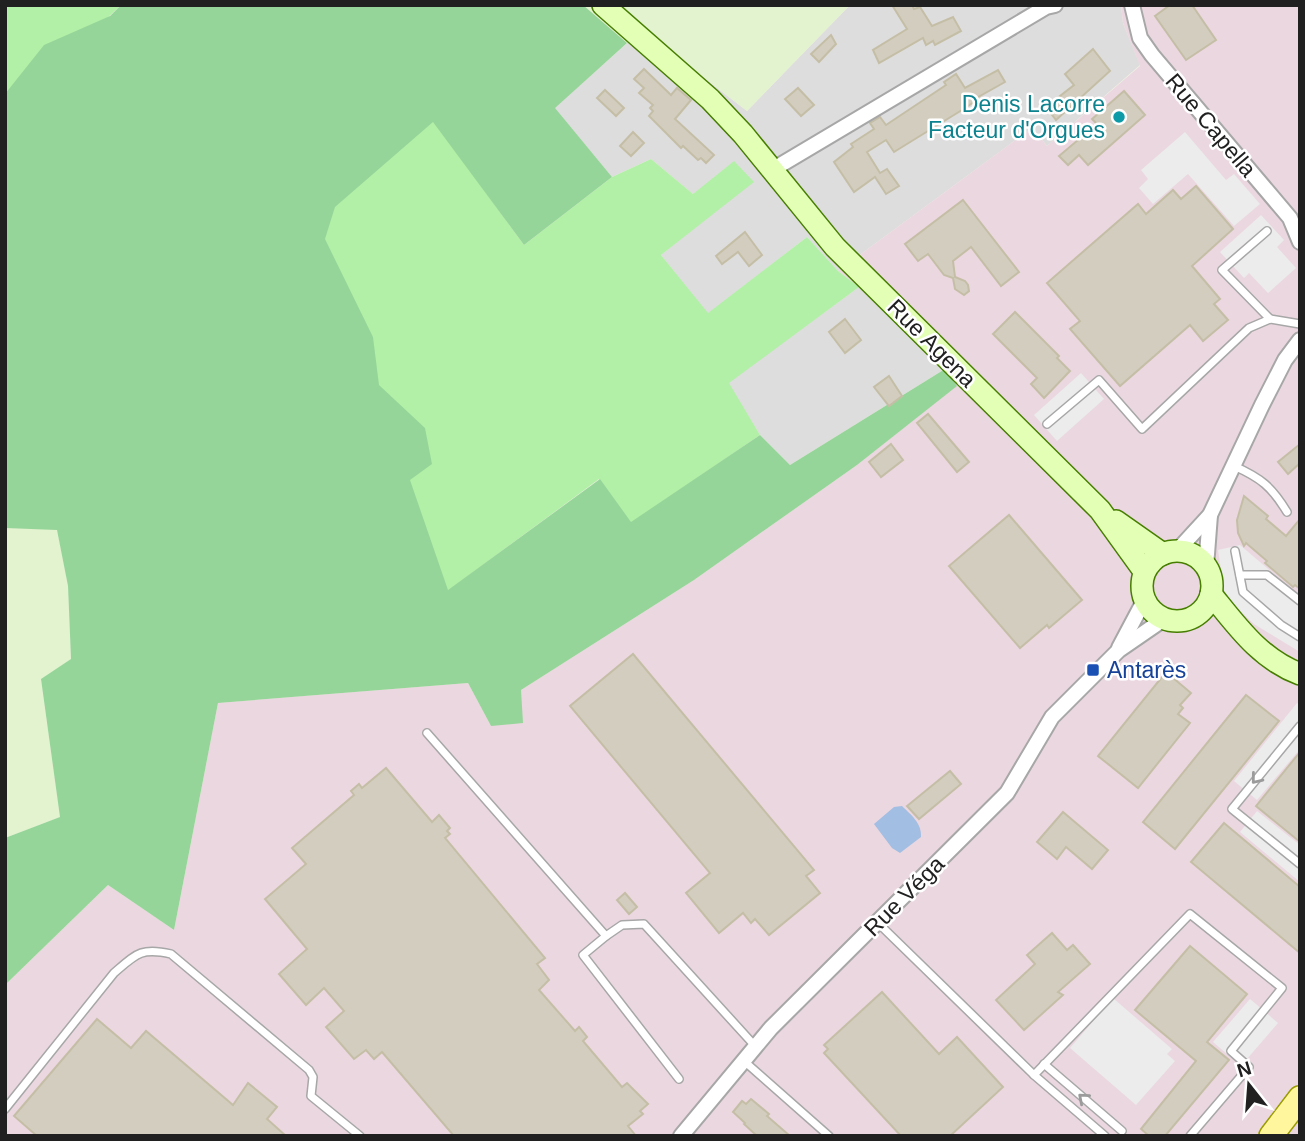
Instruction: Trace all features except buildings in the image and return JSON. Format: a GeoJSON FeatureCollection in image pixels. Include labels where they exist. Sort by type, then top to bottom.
{"type":"FeatureCollection","features":[{"type":"Feature","properties":{"kind":"main road","name":"Rue Agena"},"geometry":{"type":"LineString","coordinates":[[603,5],[694,84],[743,134],[835,247],[1100,510],[1144,571]]}},
{"type":"Feature","properties":{"kind":"main road","name":"Rue Agena"},"geometry":{"type":"LineString","coordinates":[[1100,510],[1169,553]]}},
{"type":"Feature","properties":{"kind":"main road"},"geometry":{"type":"LineString","coordinates":[[1192,619],[1205,609],[1211,594],[1212,585],[1206,567],[1197,558],[1169,553],[1152,561],[1144,571],[1142,582],[1144,599],[1155,613],[1164,619],[1192,619],[1242,634]]}},
{"type":"Feature","properties":{"kind":"main road"},"geometry":{"type":"LineString","coordinates":[[1211,594],[1242,634],[1280,667],[1300,674]]}},
{"type":"Feature","properties":{"kind":"main road"},"geometry":{"type":"LineString","coordinates":[[1271,1136],[1300,1098]]}},
{"type":"Feature","properties":{"kind":"street"},"geometry":{"type":"LineString","coordinates":[[772,170],[1046,7],[1055,5]]}},
{"type":"Feature","properties":{"kind":"street","name":"Rue Capella"},"geometry":{"type":"LineString","coordinates":[[1132,5],[1140,38],[1146,47],[1290,218],[1300,242]]}},
{"type":"Feature","properties":{"kind":"street"},"geometry":{"type":"LineString","coordinates":[[1169,553],[1210,515],[1274,383],[1300,340]]}},
{"type":"Feature","properties":{"kind":"street"},"geometry":{"type":"LineString","coordinates":[[1206,567],[1210,515]]}},
{"type":"Feature","properties":{"kind":"street","name":"Rue Véga"},"geometry":{"type":"LineString","coordinates":[[1119,650],[1144,599]]}},
{"type":"Feature","properties":{"kind":"street","name":"Rue Véga"},"geometry":{"type":"LineString","coordinates":[[681,1136],[771,1028],[1007,793],[1052,718],[1119,650],[1164,619]]}},
{"type":"Feature","properties":{"kind":"lane"},"geometry":{"type":"LineString","coordinates":[[1267,230],[1222,270],[1270,319]]}},
{"type":"Feature","properties":{"kind":"lane"},"geometry":{"type":"LineString","coordinates":[[1047,424],[1099,380],[1142,429],[1249,328],[1270,319],[1300,324]]}},
{"type":"Feature","properties":{"kind":"lane"},"geometry":{"type":"LineString","coordinates":[[1234,466],[1257,477],[1274,491],[1287,512]]}},
{"type":"Feature","properties":{"kind":"lane"},"geometry":{"type":"LineString","coordinates":[[1235,551],[1243,592],[1281,625],[1300,637]]}},
{"type":"Feature","properties":{"kind":"lane"},"geometry":{"type":"LineString","coordinates":[[1240,576],[1267,575],[1300,601]]}},
{"type":"Feature","properties":{"kind":"lane"},"geometry":{"type":"LineString","coordinates":[[1300,726],[1232,809],[1300,864]]}},
{"type":"Feature","properties":{"kind":"lane"},"geometry":{"type":"LineString","coordinates":[[427,733],[606,936]]}},
{"type":"Feature","properties":{"kind":"lane"},"geometry":{"type":"LineString","coordinates":[[1034,1075],[1190,914],[1282,988],[1231,1051],[1249,1067],[1190,1136]]}},
{"type":"Feature","properties":{"kind":"lane"},"geometry":{"type":"LineString","coordinates":[[877,922],[1034,1075],[1105,1136]]}},
{"type":"Feature","properties":{"kind":"lane"},"geometry":{"type":"LineString","coordinates":[[679,1079],[583,955],[622,925],[644,924],[755,1046]]}},
{"type":"Feature","properties":{"kind":"lane"},"geometry":{"type":"LineString","coordinates":[[5,1109],[114,973],[134,956],[152,949],[171,954],[309,1070],[313,1077],[311,1096],[359,1136]]}},
{"type":"Feature","properties":{"kind":"lane"},"geometry":{"type":"LineString","coordinates":[[744,1061],[829,1136]]}},
{"type":"Feature","properties":{"kind":"lane"},"geometry":{"type":"LineString","coordinates":[[1044,1064],[1122,1131]]}},
{"type":"Feature","properties":{"kind":"shaded area"},"geometry":{"type":"Polygon","coordinates":[[[850,5],[1121,5],[1123,23],[1140,65],[1047,146],[1032,128],[838,271],[807,237],[708,314],[661,255],[753,181],[693,194],[651,159],[612,177],[554,108],[642,30],[747,111],[850,5]]]}},
{"type":"Feature","properties":{"kind":"shaded area"},"geometry":{"type":"Polygon","coordinates":[[[1121,5],[1300,5],[1300,1136],[5,1136],[5,985],[108,885],[174,930],[218,703],[468,683],[491,726],[521,690],[694,580],[857,465],[956,386],[945,369],[859,287],[838,271],[1032,128],[1047,146],[1140,66],[1123,23],[1121,5]]]}},
{"type":"Feature","properties":{"kind":"shaded area"},"geometry":{"type":"Polygon","coordinates":[[[1185,132],[1226,180],[1234,174],[1260,204],[1234,226],[1188,174],[1153,204],[1139,188],[1148,179],[1141,170],[1185,132]]]}},
{"type":"Feature","properties":{"kind":"shaded area"},"geometry":{"type":"Polygon","coordinates":[[[1261,215],[1284,240],[1277,247],[1296,268],[1268,293],[1249,273],[1244,278],[1220,252],[1261,215]]]}},
{"type":"Feature","properties":{"kind":"shaded area"},"geometry":{"type":"Polygon","coordinates":[[[859,287],[945,369],[790,465],[760,435],[728,383],[859,287]]]}},
{"type":"Feature","properties":{"kind":"shaded area"},"geometry":{"type":"Polygon","coordinates":[[[1081,373],[1104,399],[1057,441],[1034,415],[1081,373]]]}},
{"type":"Feature","properties":{"kind":"shaded area"},"geometry":{"type":"Polygon","coordinates":[[[1240,545],[1300,596],[1300,652],[1254,624],[1225,597],[1218,550],[1240,545]]]}},
{"type":"Feature","properties":{"kind":"shaded area"},"geometry":{"type":"Polygon","coordinates":[[[1297,703],[1300,705],[1300,749],[1257,800],[1234,781],[1297,703]]]}},
{"type":"Feature","properties":{"kind":"shaded area"},"geometry":{"type":"Polygon","coordinates":[[[1257,811],[1300,845],[1300,882],[1240,832],[1257,811]]]}},
{"type":"Feature","properties":{"kind":"shaded area"},"geometry":{"type":"Polygon","coordinates":[[[1113,998],[1172,1049],[1167,1054],[1175,1061],[1136,1105],[1070,1048],[1113,998]]]}},
{"type":"Feature","properties":{"kind":"shaded area"},"geometry":{"type":"Polygon","coordinates":[[[1250,999],[1278,1023],[1241,1066],[1213,1042],[1250,999]]]}},
{"type":"Feature","properties":{"kind":"green space"},"geometry":{"type":"Polygon","coordinates":[[[5,5],[121,5],[67,56],[434,121],[524,245],[612,177],[651,159],[693,194],[734,161],[754,182],[661,255],[708,313],[807,237],[838,271],[859,287],[729,383],[760,435],[631,523],[599,479],[449,590],[5,495],[5,5]]]}},
{"type":"Feature","properties":{"kind":"green space"},"geometry":{"type":"Polygon","coordinates":[[[121,5],[583,5],[627,43],[555,108],[612,177],[524,245],[433,122],[335,207],[325,239],[373,337],[379,385],[425,428],[432,464],[410,480],[448,590],[600,479],[631,522],[760,435],[790,465],[945,369],[957,386],[857,465],[694,580],[521,690],[523,723],[491,726],[468,683],[218,703],[174,930],[108,885],[5,985],[5,838],[60,817],[41,679],[71,659],[68,586],[57,530],[5,528],[5,94],[44,45],[110,16],[121,5]]]}},
{"type":"Feature","properties":{"kind":"green space"},"geometry":{"type":"Polygon","coordinates":[[[583,5],[850,5],[747,111],[643,30],[627,43],[583,5]]]}},
{"type":"Feature","properties":{"kind":"green space"},"geometry":{"type":"Polygon","coordinates":[[[5,528],[57,529],[68,586],[71,659],[41,680],[60,817],[5,838],[5,528]]]}},
{"type":"Feature","properties":{"kind":"water"},"geometry":{"type":"Polygon","coordinates":[[[902,806],[918,823],[921,837],[900,853],[892,848],[874,824],[894,807],[902,806]]]}},
{"type":"Feature","properties":{"kind":"place","name":"Denis Lacorre Facteur d'Orgues"},"geometry":{"type":"Point","coordinates":[1119,117]}},
{"type":"Feature","properties":{"kind":"place","name":"Antarès"},"geometry":{"type":"Point","coordinates":[1093,670]}}]}
